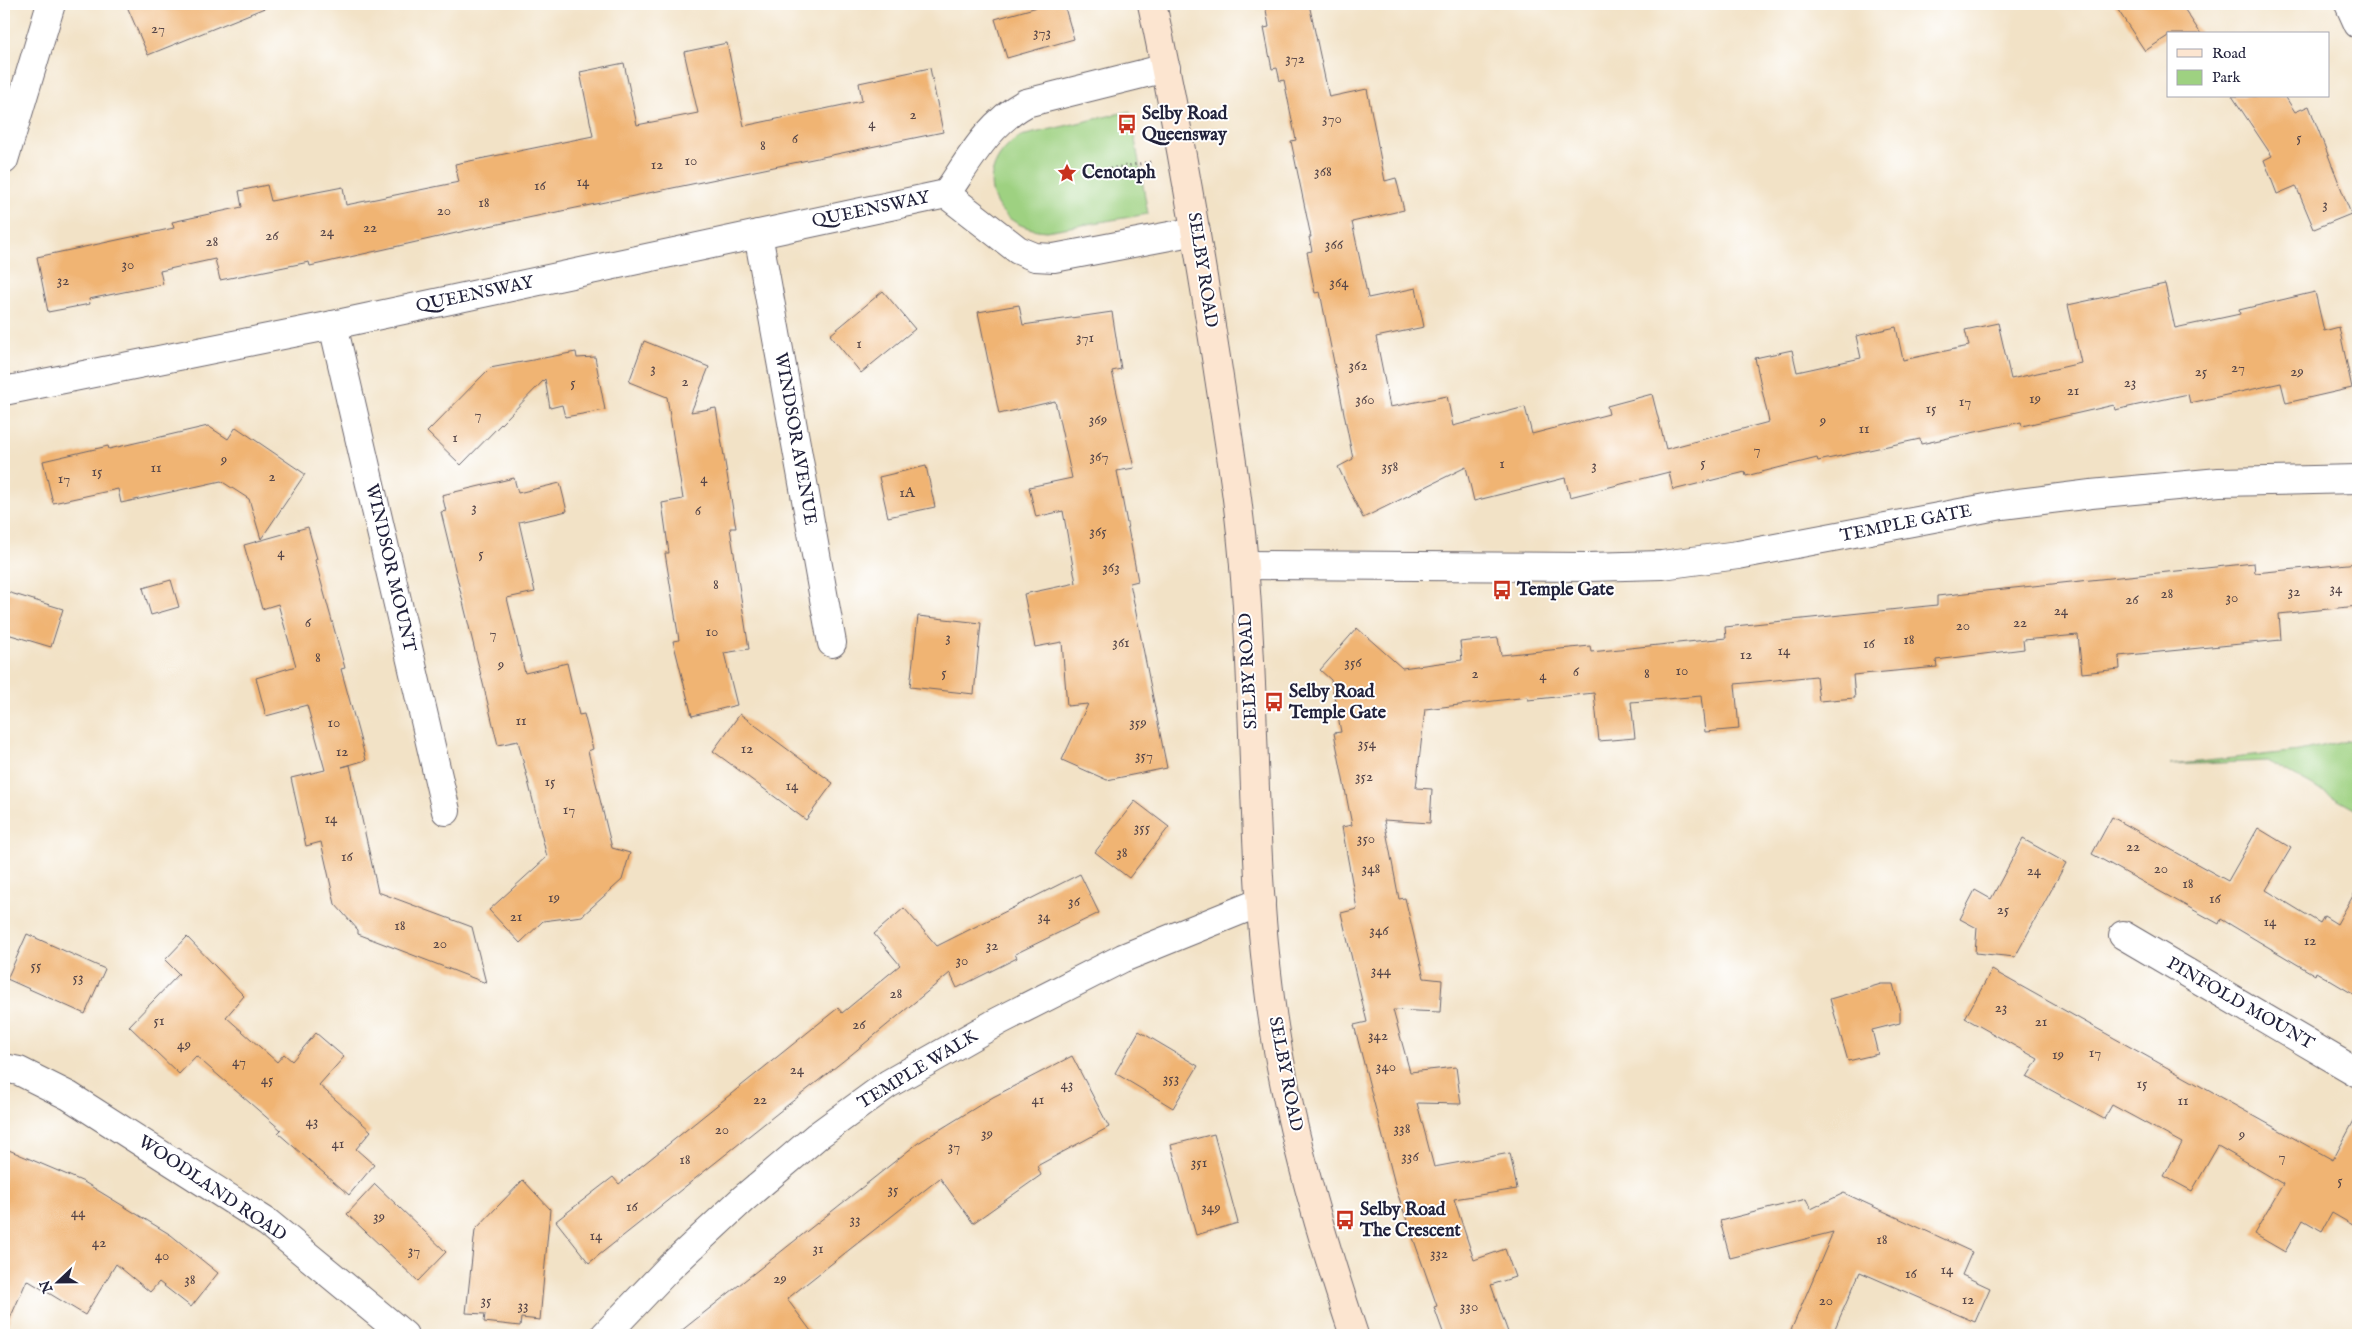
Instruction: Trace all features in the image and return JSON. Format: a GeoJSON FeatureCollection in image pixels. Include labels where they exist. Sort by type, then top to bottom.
{"type":"FeatureCollection","features":[{"type":"Feature","properties":{"kind":"main road","name":"SELBY ROAD"},"geometry":{"type":"LineString","coordinates":[[1152,4],[1166,68],[1196,231],[1244,565],[1260,902],[1272,1013],[1291,1116],[1322,1239],[1354,1335]]}},
{"type":"Feature","properties":{"kind":"street"},"geometry":{"type":"LineString","coordinates":[[4,160],[51,4]]}},
{"type":"Feature","properties":{"kind":"street"},"geometry":{"type":"LineString","coordinates":[[2350,4],[2358,24]]}},
{"type":"Feature","properties":{"kind":"street","name":"QUEENSWAY"},"geometry":{"type":"LineString","coordinates":[[4,391],[333,325],[946,194],[992,127],[1008,113],[1026,103],[1166,68]]}},
{"type":"Feature","properties":{"kind":"street","name":"QUEENSWAY"},"geometry":{"type":"LineString","coordinates":[[946,194],[1018,250],[1035,257],[1054,258],[1196,231]]}},
{"type":"Feature","properties":{"kind":"street","name":"WINDSOR AVENUE"},"geometry":{"type":"LineString","coordinates":[[758,234],[832,644]]}},
{"type":"Feature","properties":{"kind":"street","name":"WINDSOR MOUNT"},"geometry":{"type":"LineString","coordinates":[[333,325],[446,811]]}},
{"type":"Feature","properties":{"kind":"street","name":"TEMPLE GATE"},"geometry":{"type":"LineString","coordinates":[[1244,565],[1588,567],[1662,565],[1738,555],[2002,506],[2091,494],[2219,482],[2358,479]]}},
{"type":"Feature","properties":{"kind":"street","name":"TEMPLE WALK"},"geometry":{"type":"LineString","coordinates":[[605,1335],[670,1267],[743,1199],[817,1136],[888,1084],[999,1021],[1124,958],[1260,902]]}},
{"type":"Feature","properties":{"kind":"street","name":"PINFOLD MOUNT"},"geometry":{"type":"LineString","coordinates":[[2123,935],[2358,1072]]}},
{"type":"Feature","properties":{"kind":"street","name":"WOODLAND ROAD"},"geometry":{"type":"LineString","coordinates":[[4,1068],[19,1071],[68,1096],[268,1224],[404,1335]]}},
{"type":"Feature","properties":{"kind":"path"},"geometry":{"type":"LineString","coordinates":[[1090,172],[1183,156]]}},
{"type":"Feature","properties":{"kind":"green space","name":"Cenotaph"},"geometry":{"type":"Polygon","coordinates":[[[1130,111],[1148,214],[1046,231],[1026,227],[1010,219],[999,207],[993,194],[991,179],[996,163],[1005,149],[1021,136],[1130,111]]]}},
{"type":"Feature","properties":{"kind":"green space"},"geometry":{"type":"Polygon","coordinates":[[[2358,738],[2358,811],[2268,761],[2170,765],[2299,751],[2358,738]]]}},
{"type":"Feature","properties":{"kind":"building"},"geometry":{"type":"Polygon","coordinates":[[[126,4],[272,4],[272,5],[148,55],[126,4]]]}},
{"type":"Feature","properties":{"kind":"building"},"geometry":{"type":"Polygon","coordinates":[[[1048,4],[1064,4],[1074,39],[1007,58],[995,19],[1048,4]]]}},
{"type":"Feature","properties":{"kind":"building"},"geometry":{"type":"Polygon","coordinates":[[[1265,4],[1309,4],[1329,97],[1367,89],[1385,181],[1396,178],[1404,210],[1352,222],[1368,298],[1416,288],[1424,327],[1376,337],[1390,407],[1447,396],[1453,426],[1525,407],[1532,434],[1609,414],[1607,406],[1652,394],[1666,449],[1769,422],[1755,358],[1792,350],[1797,372],[1861,358],[1856,336],[1896,327],[1903,360],[1969,346],[1965,330],[1998,323],[2011,379],[2081,363],[2068,305],[2165,284],[2175,328],[2240,314],[2239,310],[2315,292],[2324,331],[2339,327],[2352,388],[2286,403],[2281,383],[2190,403],[2188,394],[2115,410],[2114,405],[2022,426],[2021,422],[1921,444],[1920,439],[1818,461],[1817,458],[1746,476],[1745,472],[1673,490],[1669,472],[1570,497],[1565,478],[1474,501],[1466,467],[1363,518],[1338,467],[1353,459],[1320,292],[1315,293],[1307,252],[1312,251],[1309,237],[1311,237],[1291,141],[1296,140],[1284,80],[1280,81],[1277,68],[1272,69],[1264,28],[1269,27],[1265,4]]]}},
{"type":"Feature","properties":{"kind":"building"},"geometry":{"type":"Polygon","coordinates":[[[2114,4],[2181,4],[2200,32],[2167,32],[2167,37],[2145,51],[2114,4]]]}},
{"type":"Feature","properties":{"kind":"building"},"geometry":{"type":"Polygon","coordinates":[[[727,43],[744,126],[862,101],[859,83],[930,68],[943,132],[465,231],[310,266],[309,262],[220,280],[215,259],[160,271],[163,284],[89,299],[90,304],[48,312],[37,257],[174,228],[172,222],[242,207],[239,191],[267,185],[271,201],[343,187],[346,205],[459,182],[455,164],[593,136],[580,72],[624,63],[637,125],[698,113],[684,52],[727,43]]]}},
{"type":"Feature","properties":{"kind":"building"},"geometry":{"type":"Polygon","coordinates":[[[2233,98],[2286,98],[2295,112],[2309,106],[2351,214],[2314,229],[2296,186],[2277,194],[2264,160],[2272,156],[2233,98]]]}},
{"type":"Feature","properties":{"kind":"building"},"geometry":{"type":"Polygon","coordinates":[[[883,291],[915,329],[861,373],[830,335],[883,291]]]}},
{"type":"Feature","properties":{"kind":"building"},"geometry":{"type":"Polygon","coordinates":[[[1019,305],[1023,325],[1112,312],[1121,369],[1112,371],[1134,468],[1117,471],[1138,581],[1130,583],[1167,768],[1107,780],[1062,760],[1088,704],[1067,706],[1062,642],[1035,647],[1024,594],[1076,583],[1063,511],[1036,517],[1029,487],[1072,478],[1055,401],[999,414],[978,312],[1019,305]]]}},
{"type":"Feature","properties":{"kind":"building"},"geometry":{"type":"Polygon","coordinates":[[[644,341],[709,367],[691,412],[716,408],[736,528],[730,528],[749,649],[724,653],[737,705],[692,716],[673,641],[679,640],[665,553],[669,553],[662,503],[683,499],[667,397],[629,382],[644,341]]]}},
{"type":"Feature","properties":{"kind":"building"},"geometry":{"type":"Polygon","coordinates":[[[576,352],[577,358],[595,357],[605,410],[565,417],[562,405],[550,408],[545,379],[461,465],[427,432],[490,368],[576,352]]]}},
{"type":"Feature","properties":{"kind":"building"},"geometry":{"type":"Polygon","coordinates":[[[208,426],[228,439],[236,427],[305,474],[261,539],[249,499],[221,481],[121,503],[118,489],[53,503],[43,461],[108,446],[109,449],[208,426]]]}},
{"type":"Feature","properties":{"kind":"building"},"geometry":{"type":"Polygon","coordinates":[[[926,466],[935,507],[888,517],[879,477],[926,466]]]}},
{"type":"Feature","properties":{"kind":"building"},"geometry":{"type":"Polygon","coordinates":[[[514,478],[518,493],[560,483],[567,511],[519,522],[535,592],[507,598],[525,673],[567,663],[579,715],[584,714],[593,749],[588,751],[612,848],[630,853],[622,880],[582,916],[543,921],[520,943],[489,910],[547,857],[518,741],[498,745],[441,512],[446,511],[442,495],[514,478]]]}},
{"type":"Feature","properties":{"kind":"building"},"geometry":{"type":"Polygon","coordinates":[[[308,527],[317,559],[315,560],[345,668],[341,669],[366,760],[342,767],[350,765],[378,892],[472,927],[486,983],[358,934],[358,930],[335,904],[321,842],[306,846],[291,778],[325,770],[307,705],[266,716],[256,678],[296,666],[278,604],[262,609],[244,545],[308,527]]]}},
{"type":"Feature","properties":{"kind":"building"},"geometry":{"type":"Polygon","coordinates":[[[2254,563],[2255,573],[2358,563],[2358,606],[2279,614],[2281,640],[2119,656],[2120,669],[2082,673],[2078,635],[2023,640],[2024,649],[1936,660],[1937,667],[1853,675],[1855,698],[1819,701],[1816,676],[1735,684],[1739,729],[1705,732],[1701,696],[1631,702],[1635,738],[1599,741],[1594,693],[1528,700],[1528,697],[1425,709],[1416,788],[1432,789],[1430,823],[1384,820],[1399,899],[1405,898],[1424,978],[1442,980],[1440,1012],[1393,1010],[1410,1072],[1456,1067],[1461,1104],[1417,1103],[1434,1167],[1510,1153],[1517,1189],[1454,1199],[1474,1260],[1505,1249],[1515,1277],[1491,1285],[1509,1335],[1444,1335],[1434,1307],[1437,1306],[1397,1192],[1354,1025],[1367,1022],[1341,913],[1357,909],[1342,827],[1352,825],[1334,733],[1341,732],[1331,680],[1320,670],[1357,628],[1402,668],[1462,660],[1460,642],[1498,638],[1501,655],[1590,646],[1591,652],[1726,638],[1725,627],[1937,605],[1937,596],[2254,563]]]}},
{"type":"Feature","properties":{"kind":"building"},"geometry":{"type":"Polygon","coordinates":[[[171,580],[179,607],[151,615],[143,588],[171,580]]]}},
{"type":"Feature","properties":{"kind":"building"},"geometry":{"type":"Polygon","coordinates":[[[4,591],[63,609],[51,647],[4,633],[4,591]]]}},
{"type":"Feature","properties":{"kind":"building"},"geometry":{"type":"Polygon","coordinates":[[[918,616],[981,623],[974,694],[910,687],[918,616]]]}},
{"type":"Feature","properties":{"kind":"building"},"geometry":{"type":"Polygon","coordinates":[[[740,714],[833,783],[806,820],[713,751],[740,714]]]}},
{"type":"Feature","properties":{"kind":"building"},"geometry":{"type":"Polygon","coordinates":[[[1135,801],[1169,827],[1129,878],[1095,852],[1135,801]]]}},
{"type":"Feature","properties":{"kind":"building"},"geometry":{"type":"Polygon","coordinates":[[[2112,817],[2228,881],[2258,828],[2291,848],[2266,890],[2320,923],[2324,916],[2337,924],[2358,887],[2358,997],[2316,972],[2315,975],[2221,919],[2219,924],[2092,854],[2112,817]]]}},
{"type":"Feature","properties":{"kind":"building"},"geometry":{"type":"Polygon","coordinates":[[[2023,839],[2066,863],[2015,957],[1975,953],[1977,928],[1960,919],[1975,890],[1991,899],[2023,839]]]}},
{"type":"Feature","properties":{"kind":"building"},"geometry":{"type":"Polygon","coordinates":[[[1080,874],[1099,913],[1015,954],[1017,958],[957,988],[950,973],[852,1054],[589,1263],[556,1221],[613,1177],[619,1184],[838,1008],[842,1013],[900,965],[874,934],[904,908],[937,946],[1080,874]]]}},
{"type":"Feature","properties":{"kind":"building"},"geometry":{"type":"Polygon","coordinates":[[[27,934],[105,969],[85,1014],[7,979],[27,934]]]}},
{"type":"Feature","properties":{"kind":"building"},"geometry":{"type":"Polygon","coordinates":[[[187,937],[244,996],[226,1017],[277,1062],[284,1054],[292,1061],[316,1033],[344,1057],[319,1085],[371,1131],[356,1149],[374,1165],[349,1195],[278,1133],[281,1130],[196,1056],[179,1074],[129,1026],[179,974],[165,960],[187,937]]]}},
{"type":"Feature","properties":{"kind":"building"},"geometry":{"type":"Polygon","coordinates":[[[1992,970],[2333,1160],[2358,1113],[2358,1228],[2332,1213],[2322,1231],[2303,1220],[2285,1252],[2254,1234],[2283,1184],[2218,1146],[2192,1191],[2164,1176],[2182,1143],[2112,1105],[2104,1119],[2027,1077],[2038,1059],[1965,1018],[1992,970]]]}},
{"type":"Feature","properties":{"kind":"building"},"geometry":{"type":"Polygon","coordinates":[[[1881,984],[1893,984],[1900,1011],[1900,1023],[1872,1030],[1878,1054],[1848,1061],[1830,999],[1881,984]]]}},
{"type":"Feature","properties":{"kind":"building"},"geometry":{"type":"Polygon","coordinates":[[[1139,1031],[1198,1066],[1173,1108],[1115,1073],[1139,1031]]]}},
{"type":"Feature","properties":{"kind":"building"},"geometry":{"type":"Polygon","coordinates":[[[1072,1056],[1109,1127],[1037,1166],[1041,1175],[973,1223],[940,1178],[787,1299],[814,1335],[676,1335],[918,1143],[993,1097],[1072,1056]]]}},
{"type":"Feature","properties":{"kind":"building"},"geometry":{"type":"Polygon","coordinates":[[[1214,1134],[1238,1223],[1196,1235],[1171,1145],[1214,1134]]]}},
{"type":"Feature","properties":{"kind":"building"},"geometry":{"type":"Polygon","coordinates":[[[4,1148],[84,1182],[171,1235],[218,1273],[191,1307],[159,1282],[150,1292],[116,1264],[85,1315],[27,1280],[4,1332],[4,1148]]]}},
{"type":"Feature","properties":{"kind":"building"},"geometry":{"type":"Polygon","coordinates":[[[523,1180],[550,1209],[540,1320],[521,1318],[520,1326],[484,1322],[485,1314],[466,1313],[475,1230],[523,1180]]]}},
{"type":"Feature","properties":{"kind":"building"},"geometry":{"type":"Polygon","coordinates":[[[375,1184],[446,1252],[418,1281],[347,1214],[375,1184]]]}},
{"type":"Feature","properties":{"kind":"building"},"geometry":{"type":"Polygon","coordinates":[[[1844,1193],[1972,1252],[1962,1275],[1990,1288],[1975,1322],[1860,1272],[1832,1335],[1789,1335],[1833,1232],[1730,1258],[1720,1221],[1806,1199],[1811,1209],[1844,1193]]]}},
{"type":"Feature","properties":{"kind":"place","name":"Selby Road Queensway"},"geometry":{"type":"Point","coordinates":[1127,124]}},
{"type":"Feature","properties":{"kind":"place","name":"Cenotaph"},"geometry":{"type":"Point","coordinates":[1067,173]}},
{"type":"Feature","properties":{"kind":"place","name":"Temple Gate"},"geometry":{"type":"Point","coordinates":[1502,590]}},
{"type":"Feature","properties":{"kind":"place","name":"Selby Road Temple Gate"},"geometry":{"type":"Point","coordinates":[1274,702]}},
{"type":"Feature","properties":{"kind":"place","name":"Selby Road The Crescent"},"geometry":{"type":"Point","coordinates":[1345,1220]}}]}
